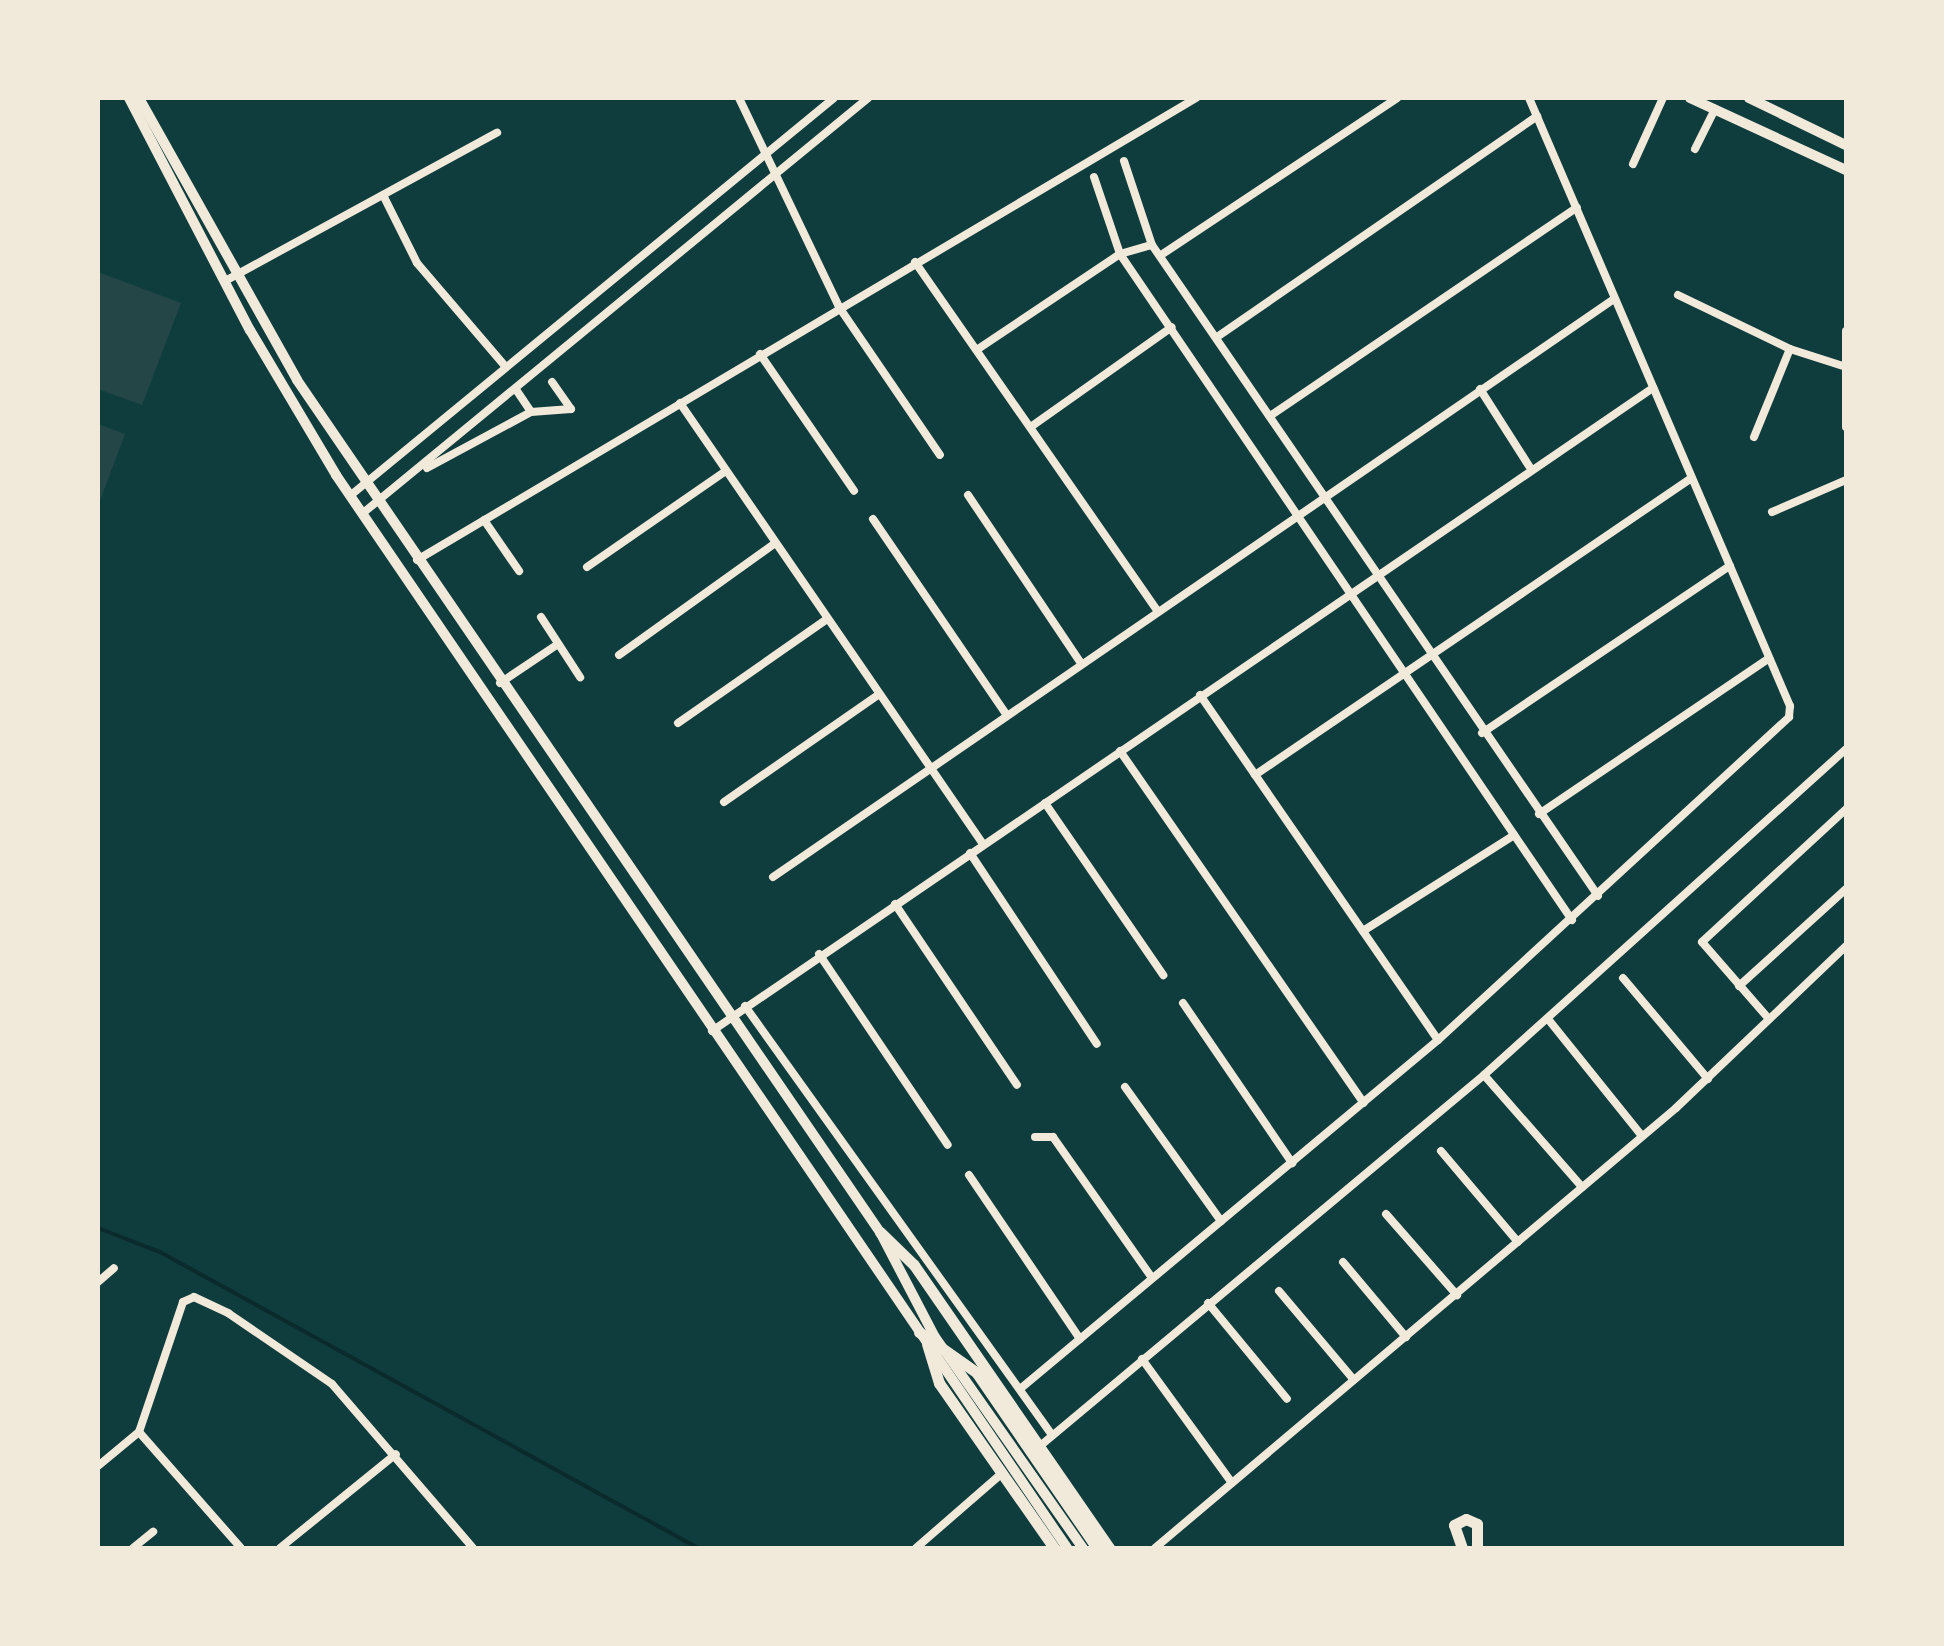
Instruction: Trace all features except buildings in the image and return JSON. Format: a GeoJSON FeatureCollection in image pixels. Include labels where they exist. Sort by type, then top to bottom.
{"type":"FeatureCollection","features":[{"type":"Feature","properties":{"kind":"main road"},"geometry":{"type":"LineString","coordinates":[[130,98],[351,495],[1067,1548]]}},
{"type":"Feature","properties":{"kind":"main road"},"geometry":{"type":"LineString","coordinates":[[138,98],[230,279],[728,1018],[880,1232],[943,1347]]}},
{"type":"Feature","properties":{"kind":"main road"},"geometry":{"type":"LineString","coordinates":[[1693,98],[1846,170]]}},
{"type":"Feature","properties":{"kind":"main road"},"geometry":{"type":"LineString","coordinates":[[1749,98],[1846,145]]}},
{"type":"Feature","properties":{"kind":"main road"},"geometry":{"type":"LineString","coordinates":[[880,1232],[914,1265],[1040,1446],[1083,1548]]}},
{"type":"Feature","properties":{"kind":"main road"},"geometry":{"type":"LineString","coordinates":[[919,1332],[976,1372],[1097,1548]]}},
{"type":"Feature","properties":{"kind":"main road"},"geometry":{"type":"LineString","coordinates":[[927,1344],[939,1383],[1054,1548]]}},
{"type":"Feature","properties":{"kind":"main road"},"geometry":{"type":"LineString","coordinates":[[1057,1490],[1109,1548]]}},
{"type":"Feature","properties":{"kind":"main road"},"geometry":{"type":"LineString","coordinates":[[1462,1548],[1454,1524],[1466,1519],[1476,1524],[1477,1548]]}},
{"type":"Feature","properties":{"kind":"street"},"geometry":{"type":"LineString","coordinates":[[740,98],[838,307],[940,456]]}},
{"type":"Feature","properties":{"kind":"street"},"geometry":{"type":"LineString","coordinates":[[351,495],[834,98]]}},
{"type":"Feature","properties":{"kind":"street"},"geometry":{"type":"LineString","coordinates":[[363,513],[421,470],[868,98]]}},
{"type":"Feature","properties":{"kind":"street"},"geometry":{"type":"LineString","coordinates":[[417,560],[1196,98]]}},
{"type":"Feature","properties":{"kind":"street"},"geometry":{"type":"LineString","coordinates":[[1162,255],[1397,98]]}},
{"type":"Feature","properties":{"kind":"street"},"geometry":{"type":"LineString","coordinates":[[1020,1389],[1438,1040],[1789,717],[1769,658],[1529,98]]}},
{"type":"Feature","properties":{"kind":"street"},"geometry":{"type":"LineString","coordinates":[[1634,164],[1664,98]]}},
{"type":"Feature","properties":{"kind":"street"},"geometry":{"type":"LineString","coordinates":[[1695,149],[1715,109]]}},
{"type":"Feature","properties":{"kind":"street"},"geometry":{"type":"LineString","coordinates":[[1218,337],[1537,116]]}},
{"type":"Feature","properties":{"kind":"street"},"geometry":{"type":"LineString","coordinates":[[230,279],[497,133]]}},
{"type":"Feature","properties":{"kind":"street"},"geometry":{"type":"LineString","coordinates":[[1124,161],[1152,245],[1218,337],[1482,733],[1598,896]]}},
{"type":"Feature","properties":{"kind":"street"},"geometry":{"type":"LineString","coordinates":[[1094,177],[1120,254],[1572,920]]}},
{"type":"Feature","properties":{"kind":"street"},"geometry":{"type":"LineString","coordinates":[[383,195],[417,263],[505,366]]}},
{"type":"Feature","properties":{"kind":"street"},"geometry":{"type":"LineString","coordinates":[[1270,416],[1577,208]]}},
{"type":"Feature","properties":{"kind":"street"},"geometry":{"type":"LineString","coordinates":[[978,350],[1120,254],[1152,245]]}},
{"type":"Feature","properties":{"kind":"street"},"geometry":{"type":"LineString","coordinates":[[916,262],[1157,610]]}},
{"type":"Feature","properties":{"kind":"street"},"geometry":{"type":"LineString","coordinates":[[1678,294],[1790,348],[1844,366]]}},
{"type":"Feature","properties":{"kind":"street"},"geometry":{"type":"LineString","coordinates":[[773,877],[926,766],[1614,299]]}},
{"type":"Feature","properties":{"kind":"street"},"geometry":{"type":"LineString","coordinates":[[1032,426],[1172,327]]}},
{"type":"Feature","properties":{"kind":"street"},"geometry":{"type":"LineString","coordinates":[[1846,331],[1846,427]]}},
{"type":"Feature","properties":{"kind":"street"},"geometry":{"type":"LineString","coordinates":[[1754,437],[1790,348]]}},
{"type":"Feature","properties":{"kind":"street"},"geometry":{"type":"LineString","coordinates":[[760,354],[854,491]]}},
{"type":"Feature","properties":{"kind":"street"},"geometry":{"type":"LineString","coordinates":[[421,470],[531,412],[570,408],[552,382]]}},
{"type":"Feature","properties":{"kind":"street"},"geometry":{"type":"LineString","coordinates":[[712,1031],[1375,574],[1653,388]]}},
{"type":"Feature","properties":{"kind":"street"},"geometry":{"type":"LineString","coordinates":[[1480,389],[1531,469]]}},
{"type":"Feature","properties":{"kind":"street"},"geometry":{"type":"LineString","coordinates":[[517,391],[531,412]]}},
{"type":"Feature","properties":{"kind":"street"},"geometry":{"type":"LineString","coordinates":[[680,403],[982,844]]}},
{"type":"Feature","properties":{"kind":"street"},"geometry":{"type":"LineString","coordinates":[[586,566],[724,472]]}},
{"type":"Feature","properties":{"kind":"street"},"geometry":{"type":"LineString","coordinates":[[1254,775],[1690,479]]}},
{"type":"Feature","properties":{"kind":"street"},"geometry":{"type":"LineString","coordinates":[[1772,512],[1846,480]]}},
{"type":"Feature","properties":{"kind":"street"},"geometry":{"type":"LineString","coordinates":[[968,495],[1080,662]]}},
{"type":"Feature","properties":{"kind":"street"},"geometry":{"type":"LineString","coordinates":[[873,519],[1006,714]]}},
{"type":"Feature","properties":{"kind":"street"},"geometry":{"type":"LineString","coordinates":[[484,520],[519,571]]}},
{"type":"Feature","properties":{"kind":"street"},"geometry":{"type":"LineString","coordinates":[[619,655],[774,544]]}},
{"type":"Feature","properties":{"kind":"street"},"geometry":{"type":"LineString","coordinates":[[1482,733],[1730,566]]}},
{"type":"Feature","properties":{"kind":"street"},"geometry":{"type":"LineString","coordinates":[[540,617],[580,676]]}},
{"type":"Feature","properties":{"kind":"street"},"geometry":{"type":"LineString","coordinates":[[678,723],[827,619]]}},
{"type":"Feature","properties":{"kind":"street"},"geometry":{"type":"LineString","coordinates":[[500,683],[558,644]]}},
{"type":"Feature","properties":{"kind":"street"},"geometry":{"type":"LineString","coordinates":[[1539,814],[1769,658]]}},
{"type":"Feature","properties":{"kind":"street"},"geometry":{"type":"LineString","coordinates":[[1200,694],[1438,1040]]}},
{"type":"Feature","properties":{"kind":"street"},"geometry":{"type":"LineString","coordinates":[[724,802],[878,695]]}},
{"type":"Feature","properties":{"kind":"street"},"geometry":{"type":"LineString","coordinates":[[1040,1446],[1484,1075],[1846,749]]}},
{"type":"Feature","properties":{"kind":"street"},"geometry":{"type":"LineString","coordinates":[[1120,751],[1364,1103]]}},
{"type":"Feature","properties":{"kind":"street"},"geometry":{"type":"LineString","coordinates":[[1046,803],[1163,975]]}},
{"type":"Feature","properties":{"kind":"street"},"geometry":{"type":"LineString","coordinates":[[1769,1020],[1702,942],[1846,809]]}},
{"type":"Feature","properties":{"kind":"street"},"geometry":{"type":"LineString","coordinates":[[1363,931],[1514,835]]}},
{"type":"Feature","properties":{"kind":"street"},"geometry":{"type":"LineString","coordinates":[[970,853],[1097,1044]]}},
{"type":"Feature","properties":{"kind":"street"},"geometry":{"type":"LineString","coordinates":[[1739,986],[1846,889]]}},
{"type":"Feature","properties":{"kind":"street"},"geometry":{"type":"LineString","coordinates":[[894,904],[1017,1085]]}},
{"type":"Feature","properties":{"kind":"street"},"geometry":{"type":"LineString","coordinates":[[1155,1548],[1642,1136],[1846,946]]}},
{"type":"Feature","properties":{"kind":"street"},"geometry":{"type":"LineString","coordinates":[[819,954],[948,1146]]}},
{"type":"Feature","properties":{"kind":"street"},"geometry":{"type":"LineString","coordinates":[[1623,978],[1708,1078]]}},
{"type":"Feature","properties":{"kind":"street"},"geometry":{"type":"LineString","coordinates":[[1183,1003],[1292,1164]]}},
{"type":"Feature","properties":{"kind":"street"},"geometry":{"type":"LineString","coordinates":[[745,1006],[1052,1436]]}},
{"type":"Feature","properties":{"kind":"street"},"geometry":{"type":"LineString","coordinates":[[1548,1019],[1642,1136]]}},
{"type":"Feature","properties":{"kind":"street"},"geometry":{"type":"LineString","coordinates":[[1484,1075],[1582,1186]]}},
{"type":"Feature","properties":{"kind":"street"},"geometry":{"type":"LineString","coordinates":[[1125,1087],[1221,1221]]}},
{"type":"Feature","properties":{"kind":"street"},"geometry":{"type":"LineString","coordinates":[[1035,1137],[1053,1137],[1152,1278]]}},
{"type":"Feature","properties":{"kind":"street"},"geometry":{"type":"LineString","coordinates":[[1441,1151],[1518,1242]]}},
{"type":"Feature","properties":{"kind":"street"},"geometry":{"type":"LineString","coordinates":[[969,1175],[1080,1339]]}},
{"type":"Feature","properties":{"kind":"street"},"geometry":{"type":"LineString","coordinates":[[1386,1214],[1457,1295]]}},
{"type":"Feature","properties":{"kind":"street"},"geometry":{"type":"LineString","coordinates":[[1343,1262],[1406,1336]]}},
{"type":"Feature","properties":{"kind":"street"},"geometry":{"type":"LineString","coordinates":[[98,1282],[114,1268]]}},
{"type":"Feature","properties":{"kind":"street"},"geometry":{"type":"LineString","coordinates":[[1279,1290],[1354,1380]]}},
{"type":"Feature","properties":{"kind":"street"},"geometry":{"type":"LineString","coordinates":[[98,1466],[140,1432],[187,1297],[228,1313],[332,1384],[473,1548]]}},
{"type":"Feature","properties":{"kind":"street"},"geometry":{"type":"LineString","coordinates":[[1208,1303],[1287,1398]]}},
{"type":"Feature","properties":{"kind":"street"},"geometry":{"type":"LineString","coordinates":[[1142,1358],[1232,1483]]}},
{"type":"Feature","properties":{"kind":"street"},"geometry":{"type":"LineString","coordinates":[[140,1432],[240,1548]]}},
{"type":"Feature","properties":{"kind":"street"},"geometry":{"type":"LineString","coordinates":[[280,1548],[396,1454]]}},
{"type":"Feature","properties":{"kind":"street"},"geometry":{"type":"LineString","coordinates":[[916,1548],[1001,1474]]}},
{"type":"Feature","properties":{"kind":"street"},"geometry":{"type":"LineString","coordinates":[[134,1548],[153,1532]]}},
{"type":"Feature","properties":{"kind":"shaded area"},"geometry":{"type":"Polygon","coordinates":[[[98,272],[181,303],[142,405],[98,389],[98,272]]]}},
{"type":"Feature","properties":{"kind":"shaded area"},"geometry":{"type":"Polygon","coordinates":[[[98,424],[125,434],[98,506],[98,424]]]}},
{"type":"Feature","properties":{"kind":"waterway"},"geometry":{"type":"LineString","coordinates":[[98,1228],[160,1252],[698,1548]]}}]}
